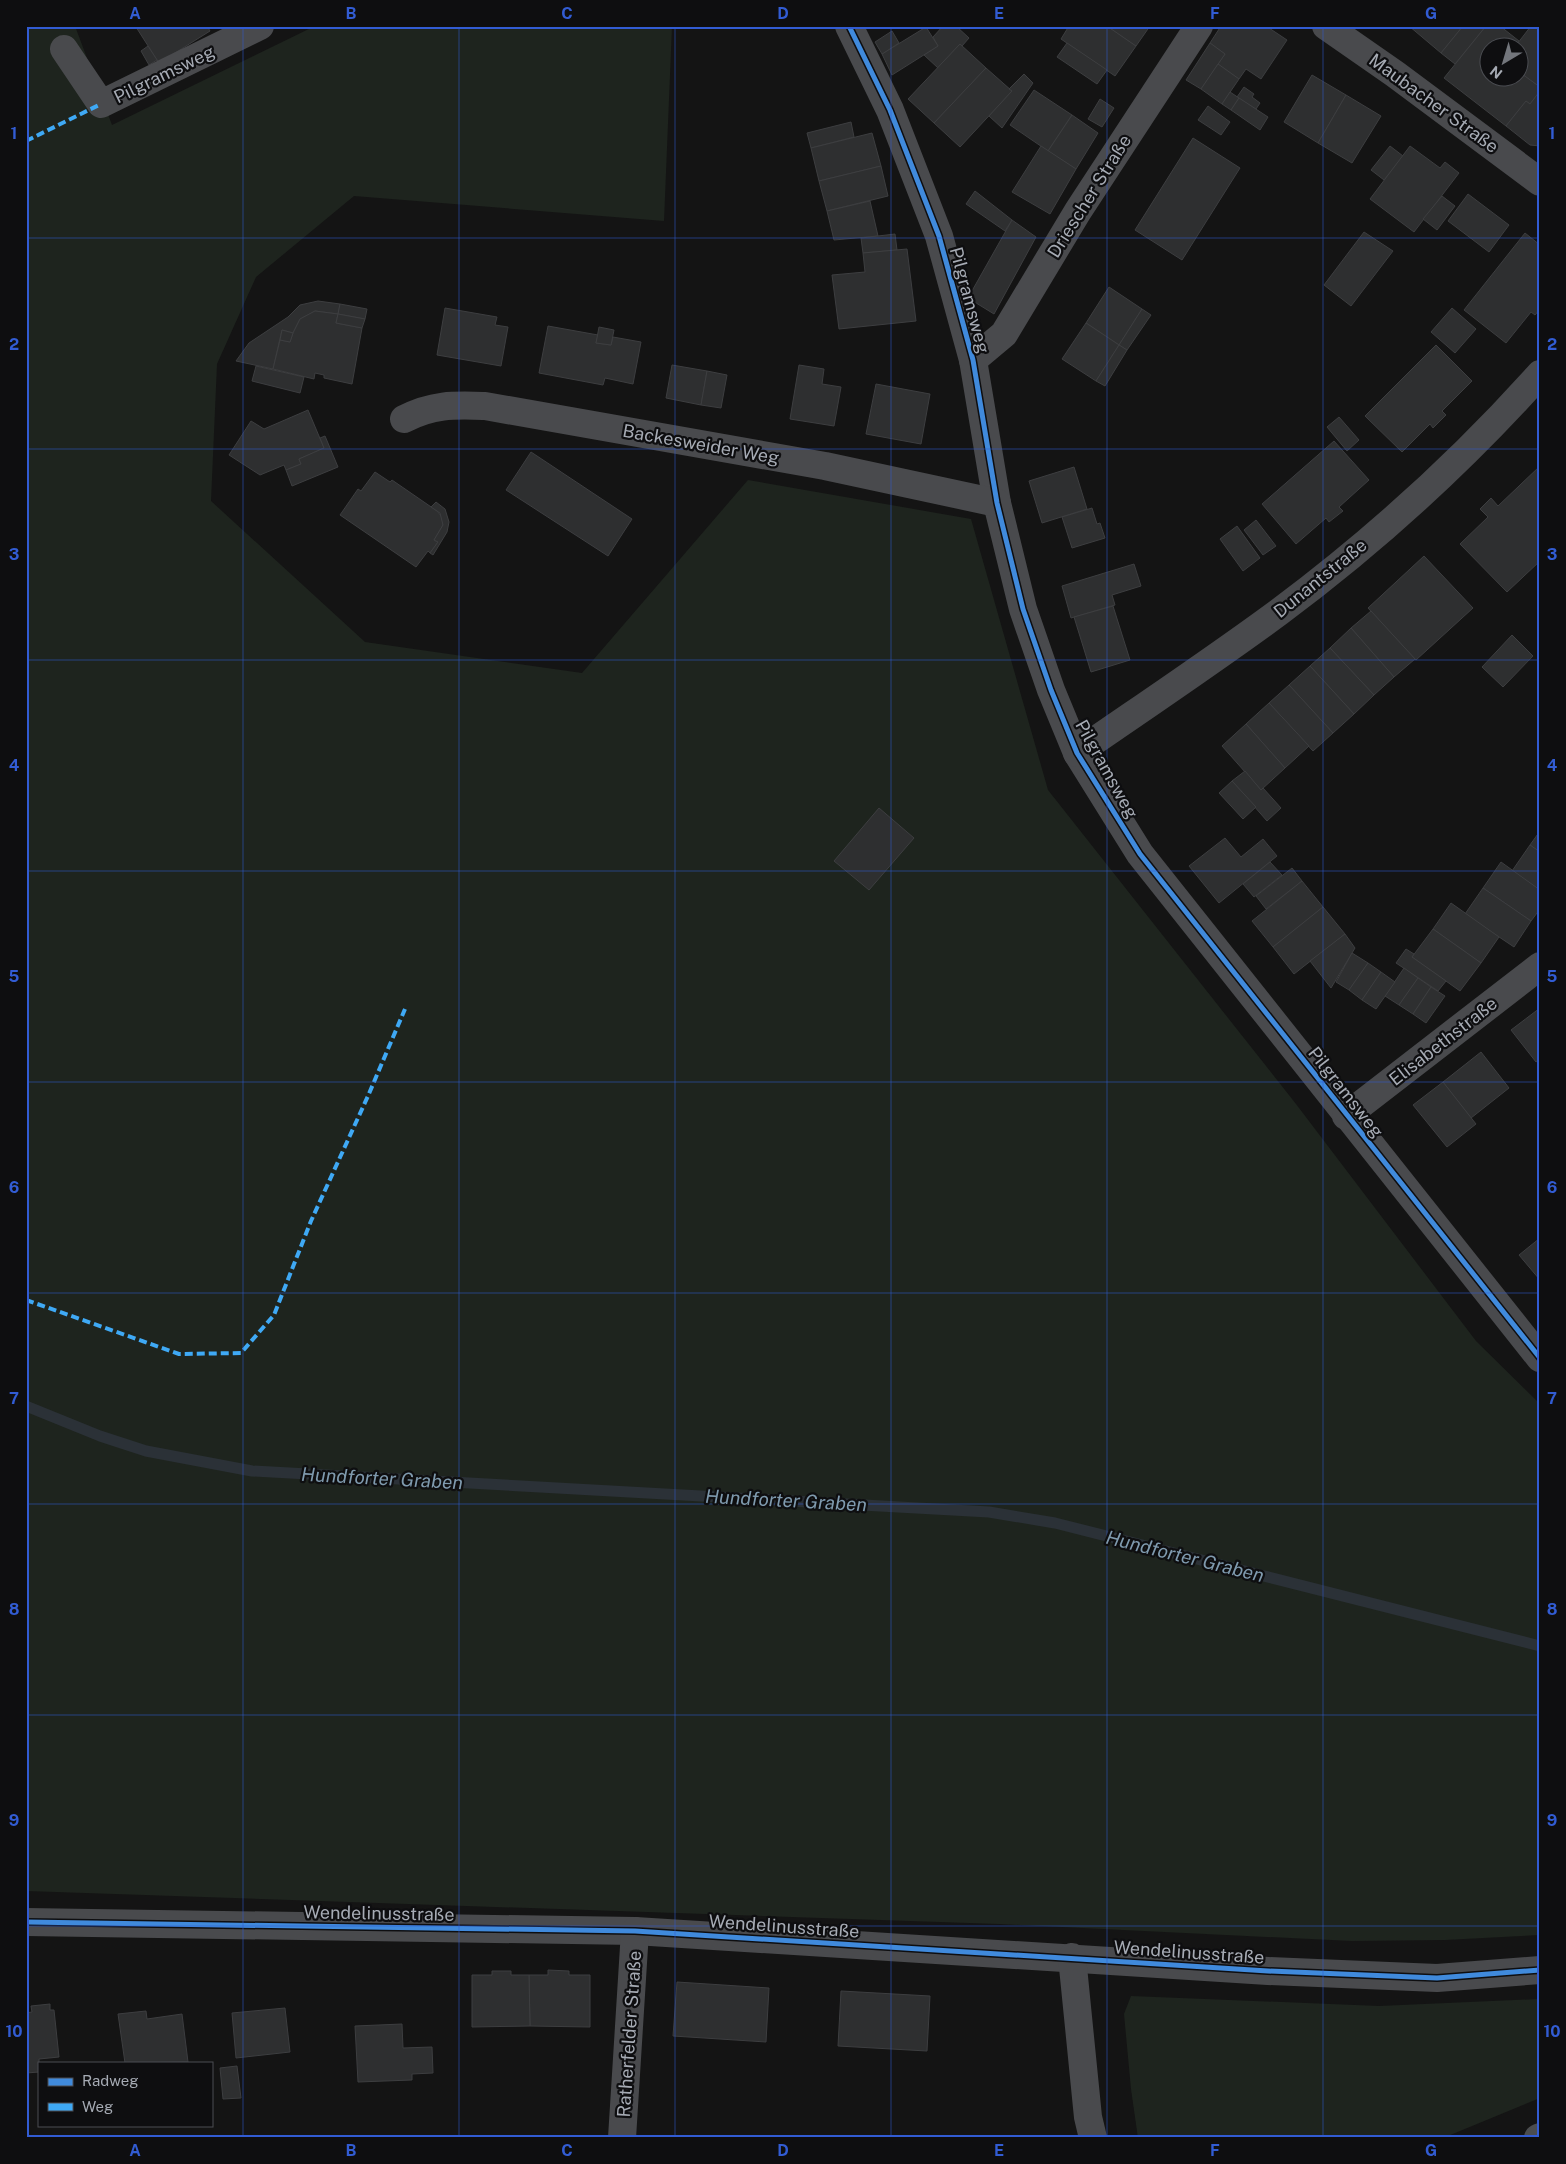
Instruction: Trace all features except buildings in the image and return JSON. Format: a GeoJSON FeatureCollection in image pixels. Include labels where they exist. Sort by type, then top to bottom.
{"type":"FeatureCollection","features":[{"type":"Feature","properties":{"kind":"street","name":"Pilgramsweg"},"geometry":{"type":"LineString","coordinates":[[64,49],[101,104],[260,26]]}},
{"type":"Feature","properties":{"kind":"street","name":"Pilgramsweg"},"geometry":{"type":"LineString","coordinates":[[849,26],[890,110],[939,236],[972,360],[998,504],[1023,609],[1051,690],[1077,753],[1140,854],[1346,1116],[1540,1358]]}},
{"type":"Feature","properties":{"kind":"street","name":"Driescher Straße"},"geometry":{"type":"LineString","coordinates":[[972,360],[1004,334],[1078,211],[1198,26]]}},
{"type":"Feature","properties":{"kind":"street","name":"Maubacher Straße"},"geometry":{"type":"LineString","coordinates":[[1326,26],[1396,74],[1540,182]]}},
{"type":"Feature","properties":{"kind":"street","name":"Dunantstraße"},"geometry":{"type":"LineString","coordinates":[[1077,753],[1279,612],[1334,569],[1449,467],[1540,374]]}},
{"type":"Feature","properties":{"kind":"street","name":"Backesweider Weg"},"geometry":{"type":"LineString","coordinates":[[404,419],[420,411],[444,405],[485,406],[825,466],[998,504]]}},
{"type":"Feature","properties":{"kind":"street","name":"Elisabethstraße"},"geometry":{"type":"LineString","coordinates":[[1346,1116],[1540,966]]}},
{"type":"Feature","properties":{"kind":"street","name":"Wendelinusstraße"},"geometry":{"type":"LineString","coordinates":[[26,1922],[635,1930],[1268,1971],[1437,1978],[1540,1970]]}},
{"type":"Feature","properties":{"kind":"street","name":"Ratherfelder Straße"},"geometry":{"type":"LineString","coordinates":[[622,2138],[635,1930]]}},
{"type":"Feature","properties":{"kind":"street"},"geometry":{"type":"LineString","coordinates":[[1072,1957],[1088,2117],[1093,2138]]}},
{"type":"Feature","properties":{"kind":"shaded area"},"geometry":{"type":"Polygon","coordinates":[[[26,26],[75,26],[112,125],[315,26],[672,26],[664,221],[354,196],[256,277],[217,364],[211,501],[365,642],[582,673],[748,480],[971,519],[1048,790],[1296,1104],[1476,1341],[1540,1404],[1540,1935],[1445,1940],[1352,1941],[999,1924],[26,1891],[26,26]]]}},
{"type":"Feature","properties":{"kind":"shaded area"},"geometry":{"type":"Polygon","coordinates":[[[1131,1996],[1379,2006],[1540,1999],[1540,2098],[1443,2138],[1138,2138],[1124,2014],[1131,1996]]]}},
{"type":"Feature","properties":{"kind":"waterway","name":"Hundforter Graben"},"geometry":{"type":"LineString","coordinates":[[26,1406],[100,1436],[146,1451],[252,1471],[989,1512],[1055,1523],[1540,1646]]}},
{"type":"Feature","properties":{"kind":"marked path"},"geometry":{"type":"LineString","coordinates":[[26,141],[101,104]]}},
{"type":"Feature","properties":{"kind":"marked path"},"geometry":{"type":"LineString","coordinates":[[26,1300],[179,1354],[241,1353],[274,1315],[311,1221],[405,1009]]}},
{"type":"Feature","properties":{"kind":"cycle path"},"geometry":{"type":"LineString","coordinates":[[849,26],[890,110],[939,236],[973,360],[997,503],[1023,609],[1051,690],[1077,753],[1140,854],[1540,1358]]}},
{"type":"Feature","properties":{"kind":"cycle path"},"geometry":{"type":"LineString","coordinates":[[26,1922],[635,1931],[1268,1971],[1437,1978],[1540,1970]]}}]}
